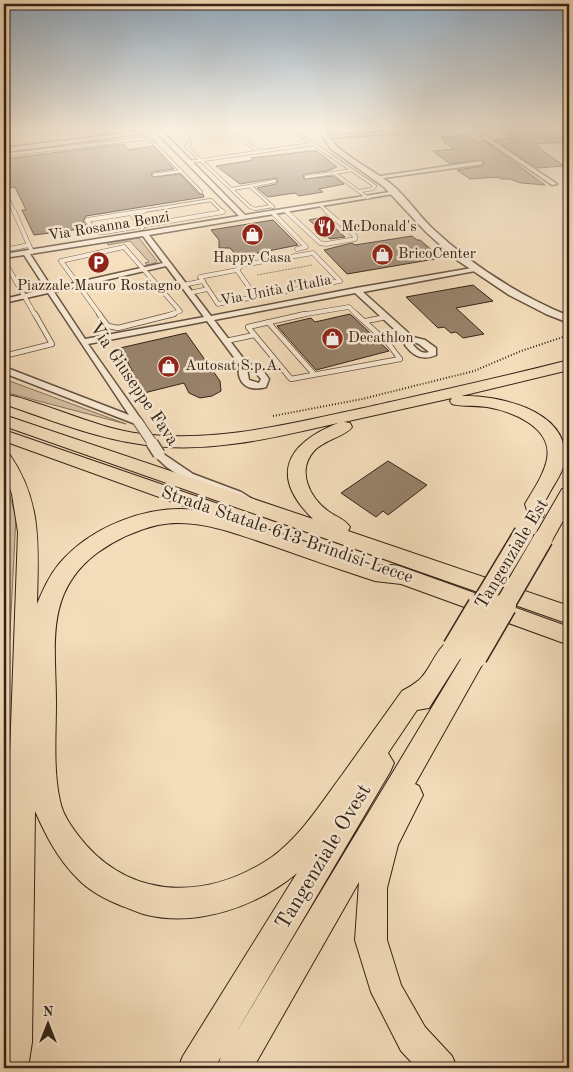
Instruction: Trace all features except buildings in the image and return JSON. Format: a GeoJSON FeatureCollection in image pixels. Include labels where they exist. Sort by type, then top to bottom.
{"type":"FeatureCollection","features":[{"type":"Feature","properties":{"kind":"highway"},"geometry":{"type":"LineString","coordinates":[[4,399],[118,434],[141,439],[207,441],[255,435],[324,422],[526,377],[569,365]]}},
{"type":"Feature","properties":{"kind":"highway"},"geometry":{"type":"LineString","coordinates":[[455,575],[434,562],[329,522],[312,510],[302,496],[297,482],[296,469],[300,456],[310,444],[323,435],[337,429],[449,402],[484,401],[504,405],[521,411],[536,421],[549,433],[555,446],[556,457],[534,504],[536,512]]}},
{"type":"Feature","properties":{"kind":"highway","name":"Strada Statale 613 Brindisi-Lecce"},"geometry":{"type":"LineString","coordinates":[[4,420],[569,615]]}},
{"type":"Feature","properties":{"kind":"highway","name":"Strada Statale 613 Brindisi-Lecce"},"geometry":{"type":"LineString","coordinates":[[4,435],[569,636]]}},
{"type":"Feature","properties":{"kind":"highway"},"geometry":{"type":"LineString","coordinates":[[4,459],[20,483],[25,503],[28,532],[18,969],[15,1042],[11,1068]]}},
{"type":"Feature","properties":{"kind":"highway","name":"Tangenziale Est"},"geometry":{"type":"LineString","coordinates":[[547,526],[536,512],[569,460]]}},
{"type":"Feature","properties":{"kind":"highway","name":"Tangenziale Est"},"geometry":{"type":"LineString","coordinates":[[465,652],[569,494]]}},
{"type":"Feature","properties":{"kind":"highway"},"geometry":{"type":"LineString","coordinates":[[404,576],[375,573],[226,523],[203,518],[180,516],[158,519],[111,534],[90,547],[71,563],[57,584],[48,605],[45,629],[43,767],[47,806],[62,838],[84,868],[118,891],[160,904],[204,902],[248,889],[283,866],[317,833],[411,699],[439,693],[446,722],[385,841],[372,888],[371,940],[387,992],[413,1039],[440,1068]]}},
{"type":"Feature","properties":{"kind":"highway","name":"Tangenziale Ovest"},"geometry":{"type":"LineString","coordinates":[[195,1068],[465,652]]}},
{"type":"Feature","properties":{"kind":"highway","name":"Tangenziale Ovest"},"geometry":{"type":"LineString","coordinates":[[234,1068],[439,693]]}},
{"type":"Feature","properties":{"kind":"street"},"geometry":{"type":"LineString","coordinates":[[207,180],[244,218]]}},
{"type":"Feature","properties":{"kind":"street"},"geometry":{"type":"LineString","coordinates":[[381,180],[396,193],[426,228],[475,269],[539,308],[569,320]]}},
{"type":"Feature","properties":{"kind":"street"},"geometry":{"type":"LineString","coordinates":[[548,180],[554,184]]}},
{"type":"Feature","properties":{"kind":"street","name":"Via Rosanna Benzi"},"geometry":{"type":"LineString","coordinates":[[4,256],[29,250],[145,234],[396,193]]}},
{"type":"Feature","properties":{"kind":"street"},"geometry":{"type":"LineString","coordinates":[[145,234],[243,364]]}},
{"type":"Feature","properties":{"kind":"street","name":"Via Giuseppe Fava"},"geometry":{"type":"LineString","coordinates":[[29,250],[50,290],[83,342],[159,454],[178,471],[237,494],[270,512]]}},
{"type":"Feature","properties":{"kind":"street"},"geometry":{"type":"LineString","coordinates":[[4,301],[166,264]]}},
{"type":"Feature","properties":{"kind":"street","name":"Via Unità d'Italia"},"geometry":{"type":"LineString","coordinates":[[83,342],[475,269]]}},
{"type":"Feature","properties":{"kind":"street"},"geometry":{"type":"LineString","coordinates":[[356,290],[410,339]]}},
{"type":"Feature","properties":{"kind":"street"},"geometry":{"type":"LineString","coordinates":[[4,370],[138,422]]}},
{"type":"Feature","properties":{"kind":"lane"},"geometry":{"type":"LineString","coordinates":[[190,180],[201,192]]}},
{"type":"Feature","properties":{"kind":"lane"},"geometry":{"type":"LineString","coordinates":[[222,180],[252,208],[277,211],[306,247],[297,249]]}},
{"type":"Feature","properties":{"kind":"lane"},"geometry":{"type":"LineString","coordinates":[[345,180],[368,198]]}},
{"type":"Feature","properties":{"kind":"lane"},"geometry":{"type":"LineString","coordinates":[[360,191],[372,189],[375,186],[366,180]]}},
{"type":"Feature","properties":{"kind":"lane"},"geometry":{"type":"LineString","coordinates":[[232,189],[276,181]]}},
{"type":"Feature","properties":{"kind":"lane"},"geometry":{"type":"LineString","coordinates":[[250,186],[277,211],[320,243],[326,244],[355,239],[355,236],[320,205]]}},
{"type":"Feature","properties":{"kind":"lane"},"geometry":{"type":"LineString","coordinates":[[4,193],[6,193],[29,250],[4,250]]}},
{"type":"Feature","properties":{"kind":"lane"},"geometry":{"type":"LineString","coordinates":[[211,200],[223,212],[188,218],[97,232],[94,231],[87,220],[211,200]]}},
{"type":"Feature","properties":{"kind":"lane"},"geometry":{"type":"LineString","coordinates":[[131,213],[145,234]]}},
{"type":"Feature","properties":{"kind":"lane"},"geometry":{"type":"LineString","coordinates":[[188,218],[195,226]]}},
{"type":"Feature","properties":{"kind":"lane"},"geometry":{"type":"LineString","coordinates":[[124,247],[144,269],[180,312],[118,328],[106,324],[61,261],[124,247]]}},
{"type":"Feature","properties":{"kind":"lane"},"geometry":{"type":"LineString","coordinates":[[313,253],[323,264],[340,281],[218,304],[200,277],[237,270],[242,266],[313,253]]}},
{"type":"Feature","properties":{"kind":"lane"},"geometry":{"type":"LineString","coordinates":[[4,264],[6,264],[52,344],[4,356]]}},
{"type":"Feature","properties":{"kind":"lane"},"geometry":{"type":"LineString","coordinates":[[237,270],[256,297]]}},
{"type":"Feature","properties":{"kind":"lane"},"geometry":{"type":"LineString","coordinates":[[182,285],[203,281]]}},
{"type":"Feature","properties":{"kind":"lane"},"geometry":{"type":"LineString","coordinates":[[188,292],[208,289]]}},
{"type":"Feature","properties":{"kind":"lane"},"geometry":{"type":"LineString","coordinates":[[350,306],[366,321],[388,343],[400,359],[291,379],[248,327],[350,306]]}},
{"type":"Feature","properties":{"kind":"lane"},"geometry":{"type":"LineString","coordinates":[[366,321],[386,317]]}},
{"type":"Feature","properties":{"kind":"lane"},"geometry":{"type":"LineString","coordinates":[[268,322],[314,374]]}},
{"type":"Feature","properties":{"kind":"lane"},"geometry":{"type":"LineString","coordinates":[[226,341],[254,335]]}},
{"type":"Feature","properties":{"kind":"path"},"geometry":{"type":"LineString","coordinates":[[257,275],[323,264]]}},
{"type":"Feature","properties":{"kind":"path"},"geometry":{"type":"LineString","coordinates":[[273,416],[362,399],[474,371],[521,351],[569,336]]}},
{"type":"Feature","properties":{"kind":"shaded area"},"geometry":{"type":"Polygon","coordinates":[[[139,238],[157,261],[155,263],[147,265],[145,263],[149,262],[130,241],[108,245],[107,243],[139,238]]]}},
{"type":"Feature","properties":{"kind":"shaded area"},"geometry":{"type":"Polygon","coordinates":[[[4,379],[7,380],[126,424],[4,392],[4,379]]]}},
{"type":"Feature","properties":{"kind":"shaded area"},"geometry":{"type":"Polygon","coordinates":[[[4,483],[7,486],[16,517],[4,749],[4,483]]]}},
{"type":"Feature","properties":{"kind":"place","name":"McDonald's"},"geometry":{"type":"Point","coordinates":[325,227]}},
{"type":"Feature","properties":{"kind":"place","name":"Happy Casa"},"geometry":{"type":"Point","coordinates":[252,235]}},
{"type":"Feature","properties":{"kind":"place","name":"BricoCenter"},"geometry":{"type":"Point","coordinates":[382,254]}},
{"type":"Feature","properties":{"kind":"place","name":"Piazzale Mauro Rostagno"},"geometry":{"type":"Point","coordinates":[99,263]}},
{"type":"Feature","properties":{"kind":"place","name":"Decathlon"},"geometry":{"type":"Point","coordinates":[332,338]}},
{"type":"Feature","properties":{"kind":"place","name":"Autosat S.p.A."},"geometry":{"type":"Point","coordinates":[169,366]}}]}
